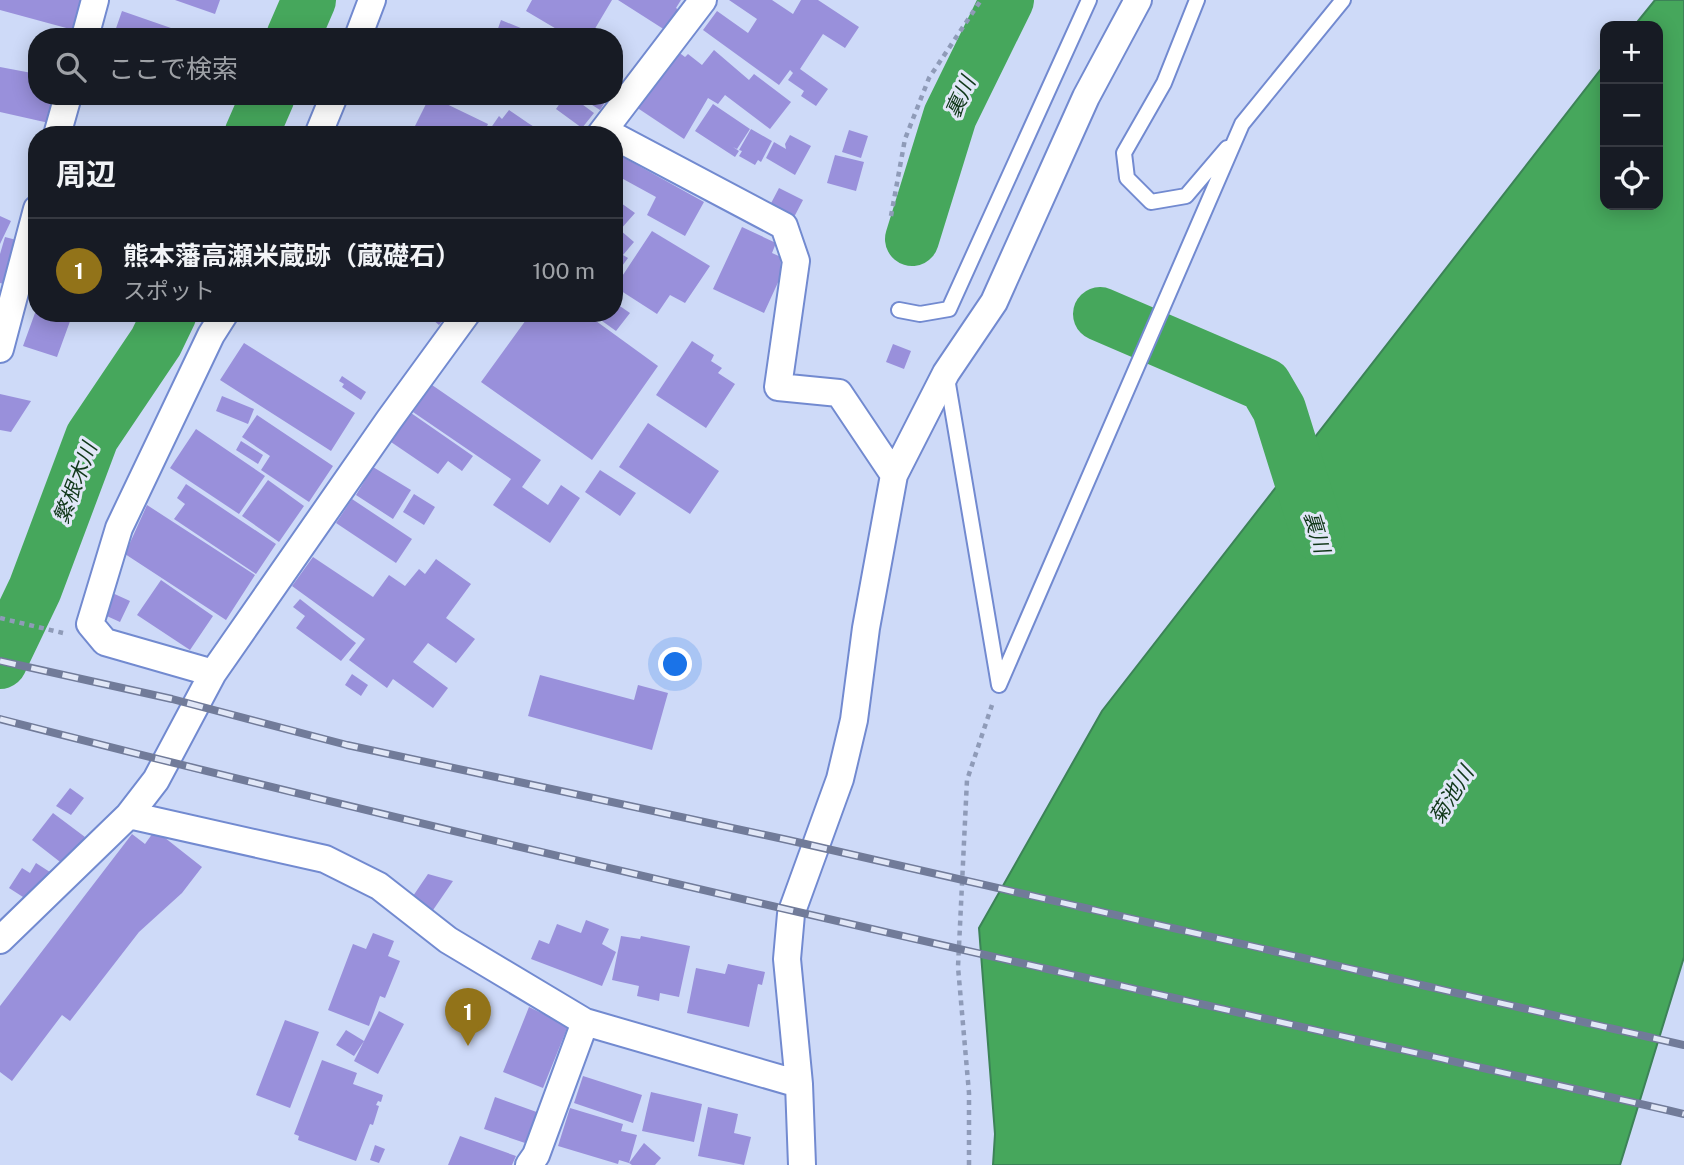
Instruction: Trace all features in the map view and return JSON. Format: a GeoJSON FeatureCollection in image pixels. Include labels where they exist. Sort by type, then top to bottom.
{"type":"FeatureCollection","features":[{"type":"Feature","properties":{"kind":"street"},"geometry":{"type":"LineString","coordinates":[[87,28],[95,0]]}},
{"type":"Feature","properties":{"kind":"street"},"geometry":{"type":"LineString","coordinates":[[361,28],[372,0]]}},
{"type":"Feature","properties":{"kind":"street"},"geometry":{"type":"LineString","coordinates":[[613,126],[703,0]]}},
{"type":"Feature","properties":{"kind":"street"},"geometry":{"type":"LineString","coordinates":[[802,1165],[799,1084],[787,959],[790,914],[840,779],[854,720],[866,628],[894,475],[946,373],[994,302],[1086,97],[1138,0]]}},
{"type":"Feature","properties":{"kind":"street"},"geometry":{"type":"LineString","coordinates":[[60,126],[65,105]]}},
{"type":"Feature","properties":{"kind":"street"},"geometry":{"type":"LineString","coordinates":[[322,126],[330,105]]}},
{"type":"Feature","properties":{"kind":"street"},"geometry":{"type":"LineString","coordinates":[[623,142],[784,226],[796,261],[778,387],[839,393],[894,475]]}},
{"type":"Feature","properties":{"kind":"street"},"geometry":{"type":"LineString","coordinates":[[0,349],[28,243]]}},
{"type":"Feature","properties":{"kind":"street"},"geometry":{"type":"LineString","coordinates":[[214,673],[105,642],[90,624],[119,528],[219,322]]}},
{"type":"Feature","properties":{"kind":"street"},"geometry":{"type":"LineString","coordinates":[[0,940],[129,815],[156,779],[214,673],[381,431],[460,322]]}},
{"type":"Feature","properties":{"kind":"street"},"geometry":{"type":"LineString","coordinates":[[129,815],[325,859],[379,886],[448,940],[585,1022],[799,1084]]}},
{"type":"Feature","properties":{"kind":"street"},"geometry":{"type":"LineString","coordinates":[[529,1165],[537,1155],[585,1022]]}},
{"type":"Feature","properties":{"kind":"lane"},"geometry":{"type":"LineString","coordinates":[[899,310],[920,314],[949,309],[1089,0]]}},
{"type":"Feature","properties":{"kind":"lane"},"geometry":{"type":"LineString","coordinates":[[1086,97],[1153,0]]}},
{"type":"Feature","properties":{"kind":"lane"},"geometry":{"type":"LineString","coordinates":[[1197,0],[1164,83],[1124,153],[1127,178],[1151,202],[1186,196],[1237,136]]}},
{"type":"Feature","properties":{"kind":"lane"},"geometry":{"type":"LineString","coordinates":[[999,685],[1242,124],[1343,0]]}},
{"type":"Feature","properties":{"kind":"lane"},"geometry":{"type":"LineString","coordinates":[[946,373],[999,685]]}},
{"type":"Feature","properties":{"kind":"path"},"geometry":{"type":"LineString","coordinates":[[891,216],[905,139],[929,78],[981,0]]}},
{"type":"Feature","properties":{"kind":"path"},"geometry":{"type":"LineString","coordinates":[[0,618],[105,642]]}},
{"type":"Feature","properties":{"kind":"path"},"geometry":{"type":"LineString","coordinates":[[969,1165],[969,1093],[958,967],[967,780],[999,685]]}},
{"type":"Feature","properties":{"kind":"water","name":"菊池川"},"geometry":{"type":"Polygon","coordinates":[[[1655,0],[1684,0],[1684,957],[1620,1165],[993,1165],[995,1134],[979,928],[1102,711],[1600,70],[1600,210],[1663,210],[1663,21],[1638,21],[1655,0]]]}},
{"type":"Feature","properties":{"kind":"building"},"geometry":{"type":"Polygon","coordinates":[[[0,0],[90,0],[82,28],[66,28],[0,10],[0,0]]]}},
{"type":"Feature","properties":{"kind":"building"},"geometry":{"type":"Polygon","coordinates":[[[175,0],[220,0],[215,14],[175,0]]]}},
{"type":"Feature","properties":{"kind":"building"},"geometry":{"type":"Polygon","coordinates":[[[532,0],[612,0],[595,28],[555,28],[526,11],[532,0]]]}},
{"type":"Feature","properties":{"kind":"building"},"geometry":{"type":"Polygon","coordinates":[[[618,0],[681,0],[676,8],[679,10],[665,30],[618,0]]]}},
{"type":"Feature","properties":{"kind":"building"},"geometry":{"type":"Polygon","coordinates":[[[729,0],[772,0],[793,14],[801,0],[818,0],[859,27],[845,48],[823,34],[800,69],[828,89],[816,106],[801,96],[804,91],[788,80],[793,73],[790,70],[779,85],[703,30],[717,11],[748,33],[757,19],[729,0]]]}},
{"type":"Feature","properties":{"kind":"building"},"geometry":{"type":"Polygon","coordinates":[[[122,11],[171,28],[116,28],[122,11]]]}},
{"type":"Feature","properties":{"kind":"building"},"geometry":{"type":"Polygon","coordinates":[[[501,20],[521,28],[498,28],[501,20]]]}},
{"type":"Feature","properties":{"kind":"building"},"geometry":{"type":"Polygon","coordinates":[[[714,50],[749,80],[754,74],[791,102],[770,129],[725,95],[718,104],[708,98],[684,139],[636,107],[677,51],[685,57],[688,54],[702,65],[714,50]]]}},
{"type":"Feature","properties":{"kind":"building"},"geometry":{"type":"Polygon","coordinates":[[[0,67],[28,72],[28,105],[52,105],[49,123],[0,112],[0,67]]]}},
{"type":"Feature","properties":{"kind":"building"},"geometry":{"type":"Polygon","coordinates":[[[713,104],[750,129],[737,149],[733,147],[739,151],[735,157],[695,131],[713,104]]]}},
{"type":"Feature","properties":{"kind":"building"},"geometry":{"type":"Polygon","coordinates":[[[426,105],[449,105],[488,124],[487,126],[415,126],[426,105]]]}},
{"type":"Feature","properties":{"kind":"building"},"geometry":{"type":"Polygon","coordinates":[[[559,105],[583,105],[594,113],[584,126],[579,126],[556,109],[559,105]]]}},
{"type":"Feature","properties":{"kind":"building"},"geometry":{"type":"Polygon","coordinates":[[[509,110],[533,126],[492,126],[499,116],[502,119],[509,110]]]}},
{"type":"Feature","properties":{"kind":"building"},"geometry":{"type":"Polygon","coordinates":[[[751,129],[772,141],[761,162],[758,160],[755,165],[739,156],[742,151],[739,150],[751,129]]]}},
{"type":"Feature","properties":{"kind":"building"},"geometry":{"type":"Polygon","coordinates":[[[849,130],[868,136],[861,158],[842,152],[849,130]]]}},
{"type":"Feature","properties":{"kind":"building"},"geometry":{"type":"Polygon","coordinates":[[[790,135],[811,146],[795,175],[766,158],[774,142],[786,149],[785,144],[790,135]]]}},
{"type":"Feature","properties":{"kind":"building"},"geometry":{"type":"Polygon","coordinates":[[[835,155],[864,162],[856,191],[827,183],[835,155]]]}},
{"type":"Feature","properties":{"kind":"building"},"geometry":{"type":"Polygon","coordinates":[[[623,157],[704,202],[685,236],[647,215],[656,197],[623,179],[623,157]]]}},
{"type":"Feature","properties":{"kind":"building"},"geometry":{"type":"Polygon","coordinates":[[[779,188],[803,200],[792,221],[768,209],[779,188]]]}},
{"type":"Feature","properties":{"kind":"building"},"geometry":{"type":"Polygon","coordinates":[[[623,204],[635,213],[623,227],[623,204]]]}},
{"type":"Feature","properties":{"kind":"building"},"geometry":{"type":"Polygon","coordinates":[[[0,216],[11,221],[0,244],[0,216]]]}},
{"type":"Feature","properties":{"kind":"building"},"geometry":{"type":"Polygon","coordinates":[[[742,227],[776,243],[772,253],[781,257],[780,278],[764,313],[713,289],[742,227]]]}},
{"type":"Feature","properties":{"kind":"building"},"geometry":{"type":"Polygon","coordinates":[[[652,231],[710,266],[685,303],[670,295],[657,314],[623,292],[623,275],[652,231]]]}},
{"type":"Feature","properties":{"kind":"building"},"geometry":{"type":"Polygon","coordinates":[[[623,233],[634,242],[623,255],[623,233]]]}},
{"type":"Feature","properties":{"kind":"building"},"geometry":{"type":"Polygon","coordinates":[[[5,237],[24,242],[12,286],[0,283],[0,254],[5,237]]]}},
{"type":"Feature","properties":{"kind":"building"},"geometry":{"type":"Polygon","coordinates":[[[623,308],[630,313],[623,322],[623,308]]]}},
{"type":"Feature","properties":{"kind":"building"},"geometry":{"type":"Polygon","coordinates":[[[32,322],[70,322],[57,357],[23,346],[32,322]]]}},
{"type":"Feature","properties":{"kind":"building"},"geometry":{"type":"Polygon","coordinates":[[[524,322],[597,322],[658,366],[592,460],[481,382],[524,322]]]}},
{"type":"Feature","properties":{"kind":"building"},"geometry":{"type":"Polygon","coordinates":[[[604,322],[623,322],[616,331],[604,322]]]}},
{"type":"Feature","properties":{"kind":"building"},"geometry":{"type":"Polygon","coordinates":[[[692,341],[714,355],[711,361],[722,368],[718,373],[735,384],[706,428],[656,395],[692,341]]]}},
{"type":"Feature","properties":{"kind":"building"},"geometry":{"type":"Polygon","coordinates":[[[244,343],[355,413],[331,451],[220,380],[244,343]]]}},
{"type":"Feature","properties":{"kind":"building"},"geometry":{"type":"Polygon","coordinates":[[[893,344],[911,351],[904,369],[886,362],[893,344]]]}},
{"type":"Feature","properties":{"kind":"building"},"geometry":{"type":"Polygon","coordinates":[[[342,376],[366,392],[361,400],[342,387],[344,384],[339,381],[342,376]]]}},
{"type":"Feature","properties":{"kind":"building"},"geometry":{"type":"Polygon","coordinates":[[[432,385],[541,460],[522,487],[548,505],[561,485],[580,498],[550,543],[493,505],[511,479],[413,412],[432,385]]]}},
{"type":"Feature","properties":{"kind":"building"},"geometry":{"type":"Polygon","coordinates":[[[0,394],[31,401],[11,432],[0,430],[0,394]]]}},
{"type":"Feature","properties":{"kind":"building"},"geometry":{"type":"Polygon","coordinates":[[[222,396],[254,409],[248,424],[216,411],[222,396]]]}},
{"type":"Feature","properties":{"kind":"building"},"geometry":{"type":"Polygon","coordinates":[[[411,413],[473,456],[462,471],[448,461],[438,474],[391,442],[411,413]]]}},
{"type":"Feature","properties":{"kind":"building"},"geometry":{"type":"Polygon","coordinates":[[[257,415],[333,466],[309,502],[261,470],[270,456],[242,437],[257,415]]]}},
{"type":"Feature","properties":{"kind":"building"},"geometry":{"type":"Polygon","coordinates":[[[648,423],[719,471],[690,514],[619,467],[648,423]]]}},
{"type":"Feature","properties":{"kind":"building"},"geometry":{"type":"Polygon","coordinates":[[[196,429],[265,476],[239,514],[170,468],[196,429]]]}},
{"type":"Feature","properties":{"kind":"building"},"geometry":{"type":"Polygon","coordinates":[[[241,441],[263,455],[258,464],[236,450],[241,441]]]}},
{"type":"Feature","properties":{"kind":"building"},"geometry":{"type":"Polygon","coordinates":[[[373,467],[411,490],[393,519],[356,495],[373,467]]]}},
{"type":"Feature","properties":{"kind":"building"},"geometry":{"type":"Polygon","coordinates":[[[600,470],[636,493],[620,516],[585,492],[600,470]]]}},
{"type":"Feature","properties":{"kind":"building"},"geometry":{"type":"Polygon","coordinates":[[[268,480],[304,506],[279,542],[242,516],[268,480]]]}},
{"type":"Feature","properties":{"kind":"building"},"geometry":{"type":"Polygon","coordinates":[[[186,484],[276,544],[256,574],[174,519],[185,504],[177,498],[186,484]]]}},
{"type":"Feature","properties":{"kind":"building"},"geometry":{"type":"Polygon","coordinates":[[[414,494],[435,507],[424,525],[403,512],[414,494]]]}},
{"type":"Feature","properties":{"kind":"building"},"geometry":{"type":"Polygon","coordinates":[[[352,499],[412,539],[396,563],[336,523],[352,499]]]}},
{"type":"Feature","properties":{"kind":"building"},"geometry":{"type":"Polygon","coordinates":[[[147,505],[255,575],[226,620],[125,554],[147,505]]]}},
{"type":"Feature","properties":{"kind":"building"},"geometry":{"type":"Polygon","coordinates":[[[313,557],[373,597],[389,575],[405,586],[419,569],[425,574],[436,559],[471,584],[446,618],[475,639],[456,663],[428,643],[413,662],[448,688],[433,708],[393,679],[387,688],[349,660],[365,639],[292,586],[313,557]]]}},
{"type":"Feature","properties":{"kind":"building"},"geometry":{"type":"Polygon","coordinates":[[[161,580],[213,616],[190,650],[137,615],[161,580]]]}},
{"type":"Feature","properties":{"kind":"building"},"geometry":{"type":"Polygon","coordinates":[[[108,591],[130,601],[120,622],[98,612],[108,591]]]}},
{"type":"Feature","properties":{"kind":"building"},"geometry":{"type":"Polygon","coordinates":[[[300,599],[356,643],[341,661],[296,628],[305,616],[293,607],[300,599]]]}},
{"type":"Feature","properties":{"kind":"building"},"geometry":{"type":"Polygon","coordinates":[[[352,674],[368,685],[361,696],[345,685],[352,674]]]}},
{"type":"Feature","properties":{"kind":"building"},"geometry":{"type":"Polygon","coordinates":[[[540,675],[634,700],[638,685],[668,693],[652,750],[528,716],[540,675]]]}},
{"type":"Feature","properties":{"kind":"building"},"geometry":{"type":"Polygon","coordinates":[[[70,788],[84,798],[71,815],[56,806],[70,788]]]}},
{"type":"Feature","properties":{"kind":"building"},"geometry":{"type":"Polygon","coordinates":[[[53,813],[85,837],[64,865],[32,840],[53,813]]]}},
{"type":"Feature","properties":{"kind":"building"},"geometry":{"type":"Polygon","coordinates":[[[155,830],[202,867],[182,893],[139,932],[70,1021],[62,1015],[12,1081],[0,1072],[0,1006],[132,834],[145,844],[155,830]]]}},
{"type":"Feature","properties":{"kind":"building"},"geometry":{"type":"Polygon","coordinates":[[[36,863],[56,876],[37,906],[9,888],[22,868],[30,873],[36,863]]]}},
{"type":"Feature","properties":{"kind":"building"},"geometry":{"type":"Polygon","coordinates":[[[428,874],[453,881],[431,913],[411,899],[428,874]]]}},
{"type":"Feature","properties":{"kind":"building"},"geometry":{"type":"Polygon","coordinates":[[[586,920],[609,929],[602,944],[616,952],[602,986],[531,959],[539,940],[549,944],[557,924],[581,933],[586,920]]]}},
{"type":"Feature","properties":{"kind":"building"},"geometry":{"type":"Polygon","coordinates":[[[373,933],[394,941],[388,956],[400,961],[385,998],[380,996],[369,1026],[328,1010],[353,944],[366,949],[373,933]]]}},
{"type":"Feature","properties":{"kind":"building"},"geometry":{"type":"Polygon","coordinates":[[[621,936],[640,939],[641,936],[690,946],[679,997],[660,993],[659,1001],[637,996],[639,986],[612,980],[621,936]]]}},
{"type":"Feature","properties":{"kind":"building"},"geometry":{"type":"Polygon","coordinates":[[[728,964],[765,972],[762,985],[758,984],[749,1027],[687,1013],[696,968],[725,974],[728,964]]]}},
{"type":"Feature","properties":{"kind":"building"},"geometry":{"type":"Polygon","coordinates":[[[529,1007],[568,1026],[543,1088],[503,1072],[529,1007]]]}},
{"type":"Feature","properties":{"kind":"building"},"geometry":{"type":"Polygon","coordinates":[[[379,1011],[404,1024],[378,1074],[354,1061],[379,1011]]]}},
{"type":"Feature","properties":{"kind":"building"},"geometry":{"type":"Polygon","coordinates":[[[285,1020],[319,1032],[290,1108],[256,1095],[285,1020]]]}},
{"type":"Feature","properties":{"kind":"building"},"geometry":{"type":"Polygon","coordinates":[[[346,1030],[364,1041],[354,1056],[336,1045],[346,1030]]]}},
{"type":"Feature","properties":{"kind":"building"},"geometry":{"type":"Polygon","coordinates":[[[322,1060],[357,1073],[353,1084],[383,1095],[381,1102],[378,1101],[376,1105],[379,1106],[373,1125],[370,1124],[356,1161],[298,1140],[299,1136],[294,1134],[322,1060]]]}},
{"type":"Feature","properties":{"kind":"building"},"geometry":{"type":"Polygon","coordinates":[[[583,1076],[642,1095],[633,1123],[574,1103],[583,1076]]]}},
{"type":"Feature","properties":{"kind":"building"},"geometry":{"type":"Polygon","coordinates":[[[651,1092],[702,1104],[694,1142],[642,1131],[651,1092]]]}},
{"type":"Feature","properties":{"kind":"building"},"geometry":{"type":"Polygon","coordinates":[[[495,1097],[545,1115],[534,1146],[484,1129],[495,1097]]]}},
{"type":"Feature","properties":{"kind":"building"},"geometry":{"type":"Polygon","coordinates":[[[708,1107],[738,1114],[734,1133],[751,1137],[744,1165],[698,1156],[708,1107]]]}},
{"type":"Feature","properties":{"kind":"building"},"geometry":{"type":"Polygon","coordinates":[[[570,1108],[623,1124],[621,1131],[637,1135],[629,1163],[619,1160],[618,1164],[558,1146],[570,1108]]]}},
{"type":"Feature","properties":{"kind":"building"},"geometry":{"type":"Polygon","coordinates":[[[460,1136],[516,1156],[512,1165],[448,1165],[460,1136]]]}},
{"type":"Feature","properties":{"kind":"building"},"geometry":{"type":"Polygon","coordinates":[[[644,1143],[661,1158],[655,1165],[632,1165],[629,1163],[644,1143]]]}},
{"type":"Feature","properties":{"kind":"building"},"geometry":{"type":"Polygon","coordinates":[[[375,1145],[385,1149],[379,1163],[370,1160],[375,1145]]]}},
{"type":"Feature","properties":{"kind":"waterway","name":"繁根木川"},"geometry":{"type":"LineString","coordinates":[[297,28],[309,0]]}},
{"type":"Feature","properties":{"kind":"waterway","name":"裏川"},"geometry":{"type":"LineString","coordinates":[[912,239],[950,116],[1007,0]]}},
{"type":"Feature","properties":{"kind":"waterway","name":"繁根木川"},"geometry":{"type":"LineString","coordinates":[[255,126],[264,105]]}},
{"type":"Feature","properties":{"kind":"waterway","name":"裏川"},"geometry":{"type":"LineString","coordinates":[[1100,314],[1265,385],[1279,409],[1318,534]]}},
{"type":"Feature","properties":{"kind":"waterway","name":"繁根木川"},"geometry":{"type":"LineString","coordinates":[[0,662],[35,589],[92,437],[156,342],[166,322]]}},
{"type":"Feature","properties":{"kind":"railway"},"geometry":{"type":"LineString","coordinates":[[0,661],[172,699],[347,745],[788,840],[1684,1045]]}},
{"type":"Feature","properties":{"kind":"railway"},"geometry":{"type":"LineString","coordinates":[[0,719],[630,873],[1684,1114]]}},
{"type":"Feature","properties":{"kind":"place","name":"熊本藩高瀬米蔵跡（蔵礎石）"},"geometry":{"type":"Point","coordinates":[468,1046]}}]}
